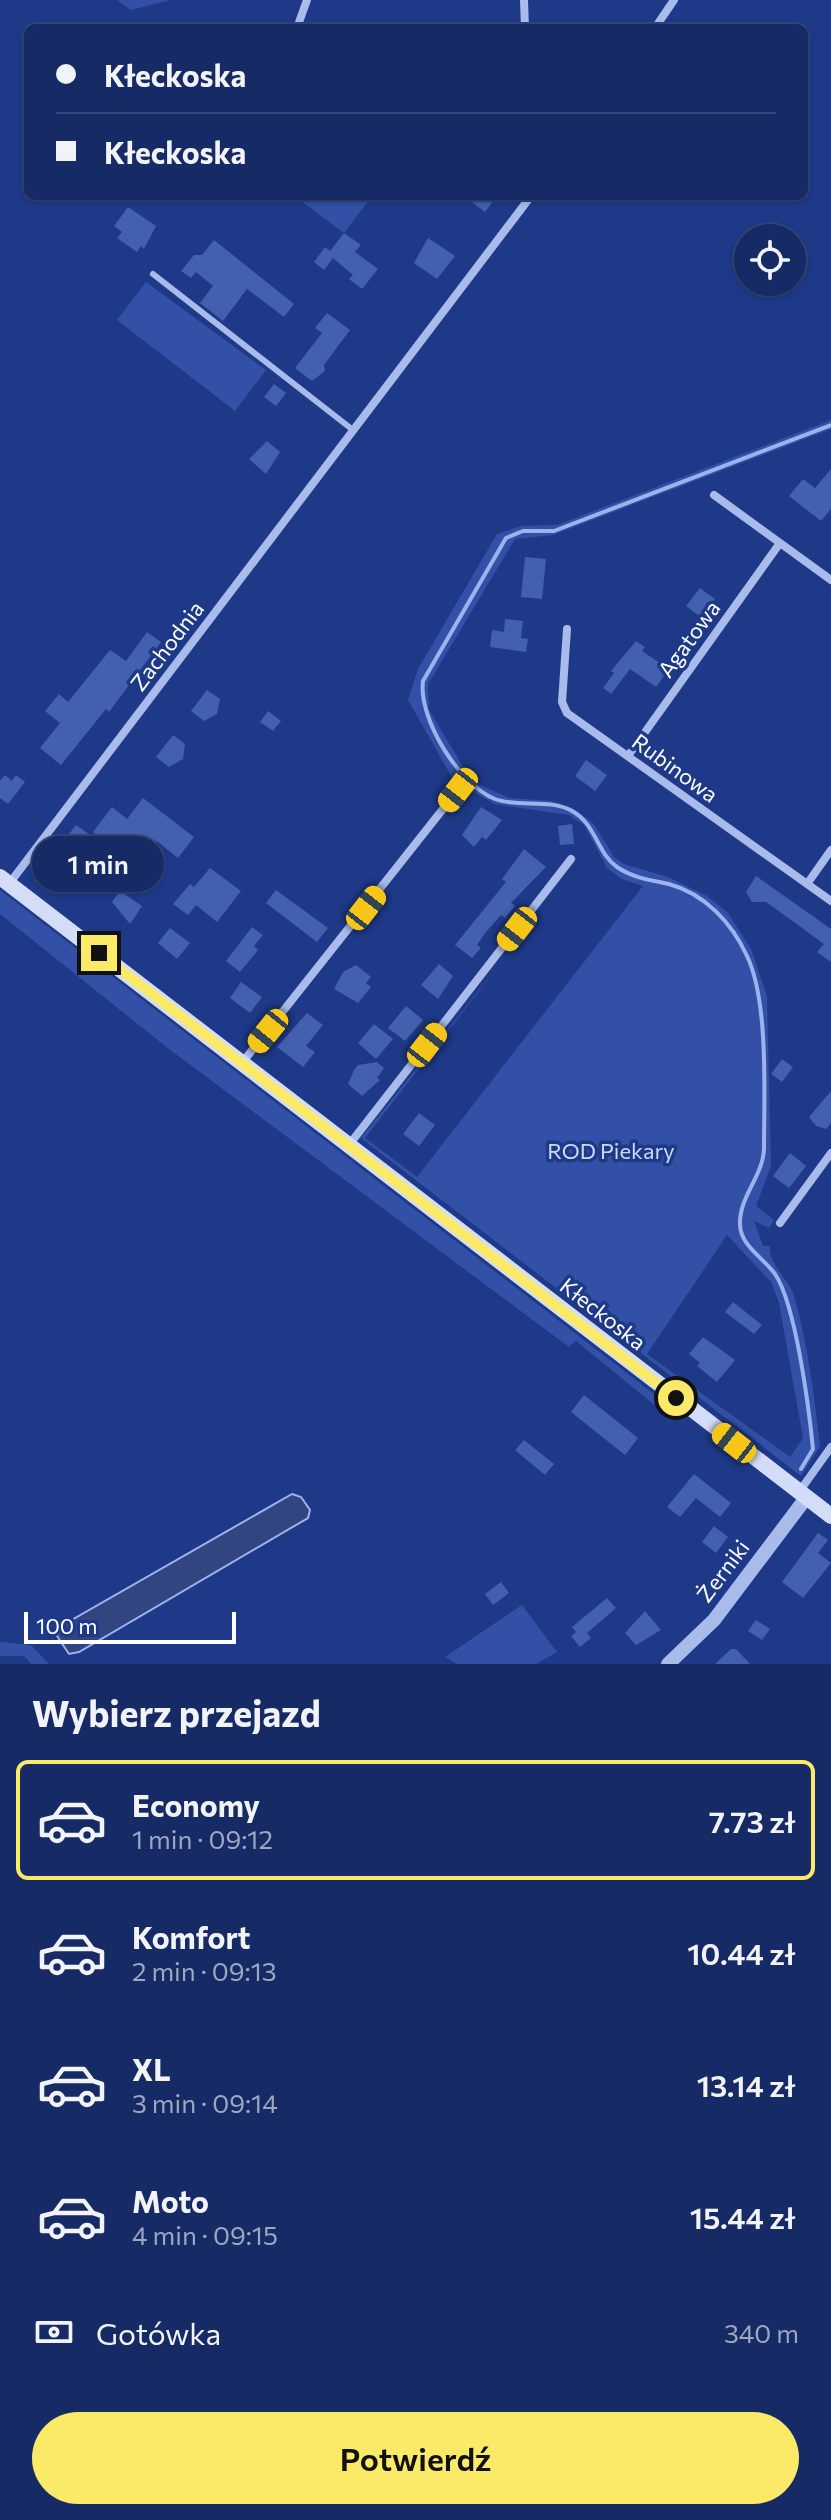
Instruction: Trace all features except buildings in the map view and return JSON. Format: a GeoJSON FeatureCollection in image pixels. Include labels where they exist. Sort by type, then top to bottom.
{"type":"FeatureCollection","features":[{"type":"Feature","properties":{"kind":"main road","name":"Kłeckoska"},"geometry":{"type":"LineString","coordinates":[[5,880],[831,1516]]}},
{"type":"Feature","properties":{"kind":"street"},"geometry":{"type":"LineString","coordinates":[[298,24],[307,0]]}},
{"type":"Feature","properties":{"kind":"street"},"geometry":{"type":"LineString","coordinates":[[524,0],[525,24]]}},
{"type":"Feature","properties":{"kind":"street"},"geometry":{"type":"LineString","coordinates":[[658,24],[674,0]]}},
{"type":"Feature","properties":{"kind":"street","name":"Zachodnia"},"geometry":{"type":"LineString","coordinates":[[5,880],[528,200]]}},
{"type":"Feature","properties":{"kind":"street"},"geometry":{"type":"LineString","coordinates":[[714,495],[831,580]]}},
{"type":"Feature","properties":{"kind":"street","name":"Agatowa"},"geometry":{"type":"LineString","coordinates":[[628,756],[780,543]]}},
{"type":"Feature","properties":{"kind":"street","name":"Rubinowa"},"geometry":{"type":"LineString","coordinates":[[567,629],[562,702],[567,713],[831,901]]}},
{"type":"Feature","properties":{"kind":"street"},"geometry":{"type":"LineString","coordinates":[[242,1063],[458,790]]}},
{"type":"Feature","properties":{"kind":"street"},"geometry":{"type":"LineString","coordinates":[[807,884],[831,850]]}},
{"type":"Feature","properties":{"kind":"street"},"geometry":{"type":"LineString","coordinates":[[349,1145],[571,859]]}},
{"type":"Feature","properties":{"kind":"street"},"geometry":{"type":"LineString","coordinates":[[780,1223],[831,1153]]}},
{"type":"Feature","properties":{"kind":"street"},"geometry":{"type":"LineString","coordinates":[[802,1495],[831,1447]]}},
{"type":"Feature","properties":{"kind":"street","name":"Żerniki"},"geometry":{"type":"LineString","coordinates":[[668,1664],[714,1620],[802,1495]]}},
{"type":"Feature","properties":{"kind":"lane"},"geometry":{"type":"LineString","coordinates":[[153,274],[353,430]]}},
{"type":"Feature","properties":{"kind":"green space"},"geometry":{"type":"Polygon","coordinates":[[[117,0],[170,0],[131,10],[117,0]]]}},
{"type":"Feature","properties":{"kind":"green space"},"geometry":{"type":"Polygon","coordinates":[[[299,200],[369,200],[344,233],[299,200]]]}},
{"type":"Feature","properties":{"kind":"green space"},"geometry":{"type":"Polygon","coordinates":[[[146,282],[266,370],[235,411],[117,320],[146,282]]]}},
{"type":"Feature","properties":{"kind":"green space","name":"ROD Piekary"},"geometry":{"type":"Polygon","coordinates":[[[831,420],[831,429],[553,535],[515,539],[428,684],[429,710],[465,770],[478,784],[509,798],[551,801],[573,808],[594,824],[614,857],[624,864],[668,877],[707,896],[728,913],[751,949],[767,996],[771,1166],[756,1206],[774,1220],[769,1228],[754,1221],[763,1246],[770,1246],[772,1259],[794,1296],[807,1351],[820,1446],[801,1476],[361,1138],[507,955],[365,1138],[417,1177],[643,886],[622,879],[607,868],[584,825],[569,815],[495,804],[454,781],[408,700],[418,669],[497,534],[521,526],[557,525],[831,420]],[[727,1235],[647,1354],[790,1457],[803,1438],[779,1303],[771,1282],[727,1235]]]}},
{"type":"Feature","properties":{"kind":"green space"},"geometry":{"type":"Polygon","coordinates":[[[0,890],[667,1404],[663,1412],[576,1341],[569,1347],[169,1049],[0,914],[0,890]]]}},
{"type":"Feature","properties":{"kind":"green space"},"geometry":{"type":"Polygon","coordinates":[[[522,1605],[557,1652],[536,1664],[457,1664],[445,1657],[522,1605]]]}},
{"type":"Feature","properties":{"kind":"green space"},"geometry":{"type":"Polygon","coordinates":[[[0,1642],[31,1645],[49,1664],[31,1664],[24,1656],[0,1656],[0,1642]]]}},
{"type":"Feature","properties":{"kind":"shaded area"},"geometry":{"type":"Polygon","coordinates":[[[292,1494],[301,1497],[310,1510],[308,1518],[79,1652],[69,1654],[57,1636],[63,1625],[292,1494]]]}},
{"type":"Feature","properties":{"kind":"waterway"},"geometry":{"type":"LineString","coordinates":[[801,1469],[813,1449],[795,1332],[775,1274],[748,1245],[740,1224],[743,1205],[760,1168],[764,1149],[762,1023],[754,975],[747,956],[734,932],[706,902],[682,889],[636,876],[617,867],[586,823],[572,811],[554,805],[504,802],[481,791],[468,780],[434,731],[423,696],[423,681],[506,538],[523,531],[554,531],[831,425]]}},
{"type":"Feature","properties":{"kind":"route"},"geometry":{"type":"LineString","coordinates":[[99,953],[676,1398]]}}]}
